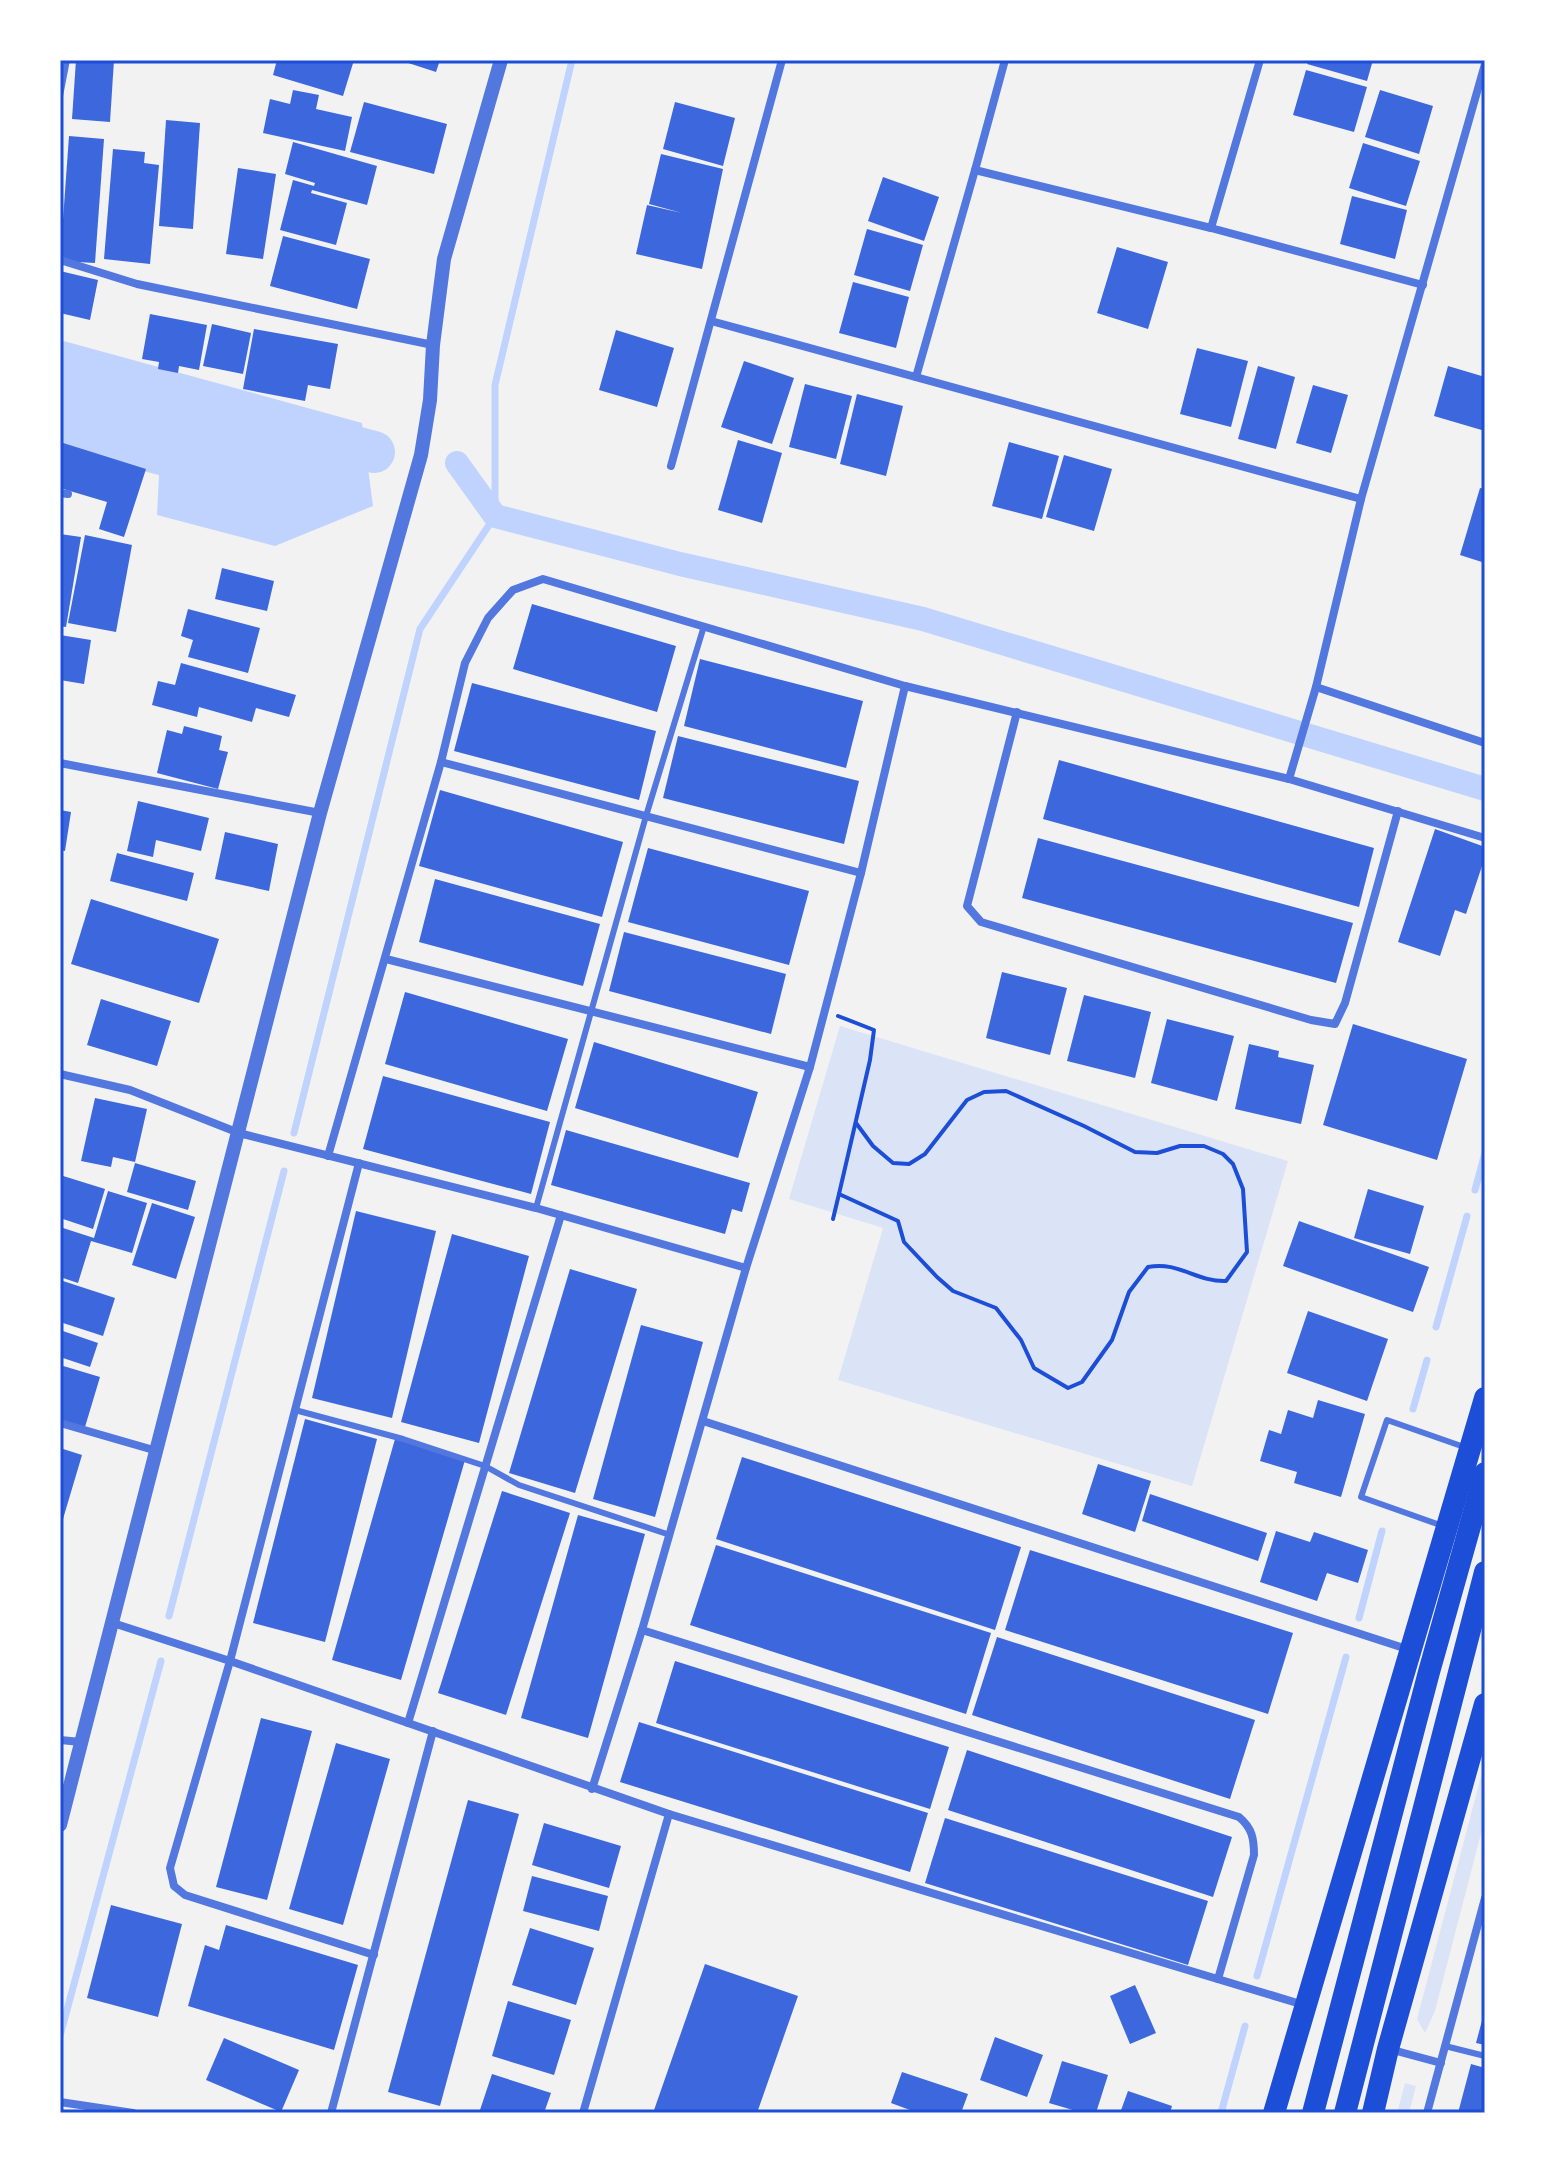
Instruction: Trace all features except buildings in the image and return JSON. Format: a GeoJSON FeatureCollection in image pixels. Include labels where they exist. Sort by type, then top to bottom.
{"type":"FeatureCollection","features":[{"type":"Feature","properties":{"kind":"highway"},"geometry":{"type":"LineString","coordinates":[[1274,2113],[1485,1398]]}},
{"type":"Feature","properties":{"kind":"highway"},"geometry":{"type":"LineString","coordinates":[[1313,2113],[1429,1672],[1485,1473]]}},
{"type":"Feature","properties":{"kind":"highway"},"geometry":{"type":"LineString","coordinates":[[1345,2113],[1485,1572]]}},
{"type":"Feature","properties":{"kind":"highway"},"geometry":{"type":"LineString","coordinates":[[1373,2113],[1388,2049],[1485,1704]]}},
{"type":"Feature","properties":{"kind":"street"},"geometry":{"type":"LineString","coordinates":[[60,1825],[320,813],[421,455],[430,400],[433,345],[444,259],[501,60]]}},
{"type":"Feature","properties":{"kind":"street"},"geometry":{"type":"LineString","coordinates":[[671,466],[782,60]]}},
{"type":"Feature","properties":{"kind":"street"},"geometry":{"type":"LineString","coordinates":[[916,377],[1005,60]]}},
{"type":"Feature","properties":{"kind":"street"},"geometry":{"type":"LineString","coordinates":[[1211,228],[1260,60]]}},
{"type":"Feature","properties":{"kind":"street"},"geometry":{"type":"LineString","coordinates":[[1289,779],[1316,687],[1361,499],[1485,64]]}},
{"type":"Feature","properties":{"kind":"street"},"geometry":{"type":"LineString","coordinates":[[975,170],[1211,228],[1423,285]]}},
{"type":"Feature","properties":{"kind":"street"},"geometry":{"type":"LineString","coordinates":[[60,260],[137,284],[433,345]]}},
{"type":"Feature","properties":{"kind":"street"},"geometry":{"type":"LineString","coordinates":[[711,321],[1361,499]]}},
{"type":"Feature","properties":{"kind":"street"},"geometry":{"type":"LineString","coordinates":[[328,1156],[441,762],[465,663],[488,618],[513,590],[543,579],[905,686],[1289,779],[1485,838]]}},
{"type":"Feature","properties":{"kind":"street"},"geometry":{"type":"LineString","coordinates":[[592,1789],[642,1630],[746,1268],[810,1067],[861,873],[905,686]]}},
{"type":"Feature","properties":{"kind":"street"},"geometry":{"type":"LineString","coordinates":[[1316,687],[1485,743]]}},
{"type":"Feature","properties":{"kind":"street"},"geometry":{"type":"LineString","coordinates":[[1017,712],[967,906],[981,922],[1311,1020],[1335,1024],[1345,1003],[1398,811]]}},
{"type":"Feature","properties":{"kind":"street"},"geometry":{"type":"LineString","coordinates":[[441,762],[861,873]]}},
{"type":"Feature","properties":{"kind":"street"},"geometry":{"type":"LineString","coordinates":[[60,763],[320,813]]}},
{"type":"Feature","properties":{"kind":"street"},"geometry":{"type":"LineString","coordinates":[[386,959],[810,1067]]}},
{"type":"Feature","properties":{"kind":"street"},"geometry":{"type":"LineString","coordinates":[[60,1074],[130,1090],[239,1133],[536,1208],[746,1268]]}},
{"type":"Feature","properties":{"kind":"street"},"geometry":{"type":"LineString","coordinates":[[359,1163],[230,1661],[170,1868],[174,1886],[185,1895],[374,1955]]}},
{"type":"Feature","properties":{"kind":"street"},"geometry":{"type":"LineString","coordinates":[[408,1723],[561,1215]]}},
{"type":"Feature","properties":{"kind":"street"},"geometry":{"type":"LineString","coordinates":[[703,1421],[1411,1650]]}},
{"type":"Feature","properties":{"kind":"street"},"geometry":{"type":"LineString","coordinates":[[60,1423],[157,1452]]}},
{"type":"Feature","properties":{"kind":"street"},"geometry":{"type":"LineString","coordinates":[[113,1623],[669,1814],[1304,2006]]}},
{"type":"Feature","properties":{"kind":"street"},"geometry":{"type":"LineString","coordinates":[[642,1630],[1239,1817],[1249,1825],[1254,1840],[1254,1855],[1218,1979]]}},
{"type":"Feature","properties":{"kind":"street"},"geometry":{"type":"LineString","coordinates":[[331,2113],[433,1731]]}},
{"type":"Feature","properties":{"kind":"street"},"geometry":{"type":"LineString","coordinates":[[60,1740],[81,1742]]}},
{"type":"Feature","properties":{"kind":"street"},"geometry":{"type":"LineString","coordinates":[[583,2113],[669,1814]]}},
{"type":"Feature","properties":{"kind":"street"},"geometry":{"type":"LineString","coordinates":[[1427,2113],[1485,1898]]}},
{"type":"Feature","properties":{"kind":"street"},"geometry":{"type":"LineString","coordinates":[[1388,2049],[1441,2063]]}},
{"type":"Feature","properties":{"kind":"street"},"geometry":{"type":"LineString","coordinates":[[60,2102],[102,2111],[133,2113]]}},
{"type":"Feature","properties":{"kind":"lane"},"geometry":{"type":"LineString","coordinates":[[60,96],[67,60]]}},
{"type":"Feature","properties":{"kind":"lane"},"geometry":{"type":"LineString","coordinates":[[536,1208],[646,816],[704,626]]}},
{"type":"Feature","properties":{"kind":"lane"},"geometry":{"type":"LineString","coordinates":[[295,1410],[403,1439],[485,1466],[519,1485],[670,1535]]}},
{"type":"Feature","properties":{"kind":"lane"},"geometry":{"type":"LineString","coordinates":[[1447,1527],[1361,1497],[1387,1420],[1469,1449]]}},
{"type":"Feature","properties":{"kind":"lane"},"geometry":{"type":"LineString","coordinates":[[1445,2046],[1485,2056]]}},
{"type":"Feature","properties":{"kind":"path"},"geometry":{"type":"LineString","coordinates":[[825,1011],[874,1030],[833,1219]]}},
{"type":"Feature","properties":{"kind":"path"},"geometry":{"type":"LineString","coordinates":[[839,1194],[898,1221],[904,1242],[937,1277],[953,1291],[996,1308],[1021,1340],[1034,1368],[1068,1388],[1082,1382],[1112,1340],[1129,1292],[1148,1267],[1164,1264],[1209,1282],[1226,1281],[1247,1252],[1243,1189],[1233,1164],[1223,1154],[1204,1146],[1180,1146],[1157,1153],[1135,1152],[1006,1091],[984,1092],[967,1100],[925,1154],[909,1164],[893,1163],[873,1146],[856,1123]]}},
{"type":"Feature","properties":{"kind":"shaded area"},"geometry":{"type":"Polygon","coordinates":[[[840,1026],[1288,1161],[1192,1486],[838,1380],[883,1228],[789,1199],[840,1026]]]}},
{"type":"Feature","properties":{"kind":"shaded area"},"geometry":{"type":"Polygon","coordinates":[[[1485,1761],[1485,1818],[1435,2011],[1425,2033],[1417,2019],[1485,1761]]]}},
{"type":"Feature","properties":{"kind":"shaded area"},"geometry":{"type":"Polygon","coordinates":[[[1405,2083],[1416,2086],[1409,2113],[1397,2113],[1405,2083]]]}},
{"type":"Feature","properties":{"kind":"water"},"geometry":{"type":"Polygon","coordinates":[[[60,340],[362,423],[373,506],[275,546],[157,515],[159,475],[60,450],[60,340]]]}},
{"type":"Feature","properties":{"kind":"waterway"},"geometry":{"type":"LineString","coordinates":[[294,1133],[420,629],[495,516],[495,385],[572,60]]}},
{"type":"Feature","properties":{"kind":"waterway"},"geometry":{"type":"LineString","coordinates":[[310,435],[374,452]]}},
{"type":"Feature","properties":{"kind":"waterway"},"geometry":{"type":"LineString","coordinates":[[457,463],[495,516],[680,564],[923,619],[1485,789]]}},
{"type":"Feature","properties":{"kind":"waterway"},"geometry":{"type":"LineString","coordinates":[[1475,1190],[1485,1153]]}},
{"type":"Feature","properties":{"kind":"waterway"},"geometry":{"type":"LineString","coordinates":[[169,1616],[284,1171]]}},
{"type":"Feature","properties":{"kind":"waterway"},"geometry":{"type":"LineString","coordinates":[[1436,1327],[1467,1216]]}},
{"type":"Feature","properties":{"kind":"waterway"},"geometry":{"type":"LineString","coordinates":[[1413,1409],[1427,1360]]}},
{"type":"Feature","properties":{"kind":"waterway"},"geometry":{"type":"LineString","coordinates":[[1359,1618],[1382,1531]]}},
{"type":"Feature","properties":{"kind":"waterway"},"geometry":{"type":"LineString","coordinates":[[1257,1976],[1346,1657]]}},
{"type":"Feature","properties":{"kind":"waterway"},"geometry":{"type":"LineString","coordinates":[[60,2036],[161,1661]]}},
{"type":"Feature","properties":{"kind":"waterway"},"geometry":{"type":"LineString","coordinates":[[1221,2113],[1245,2026]]}}]}
